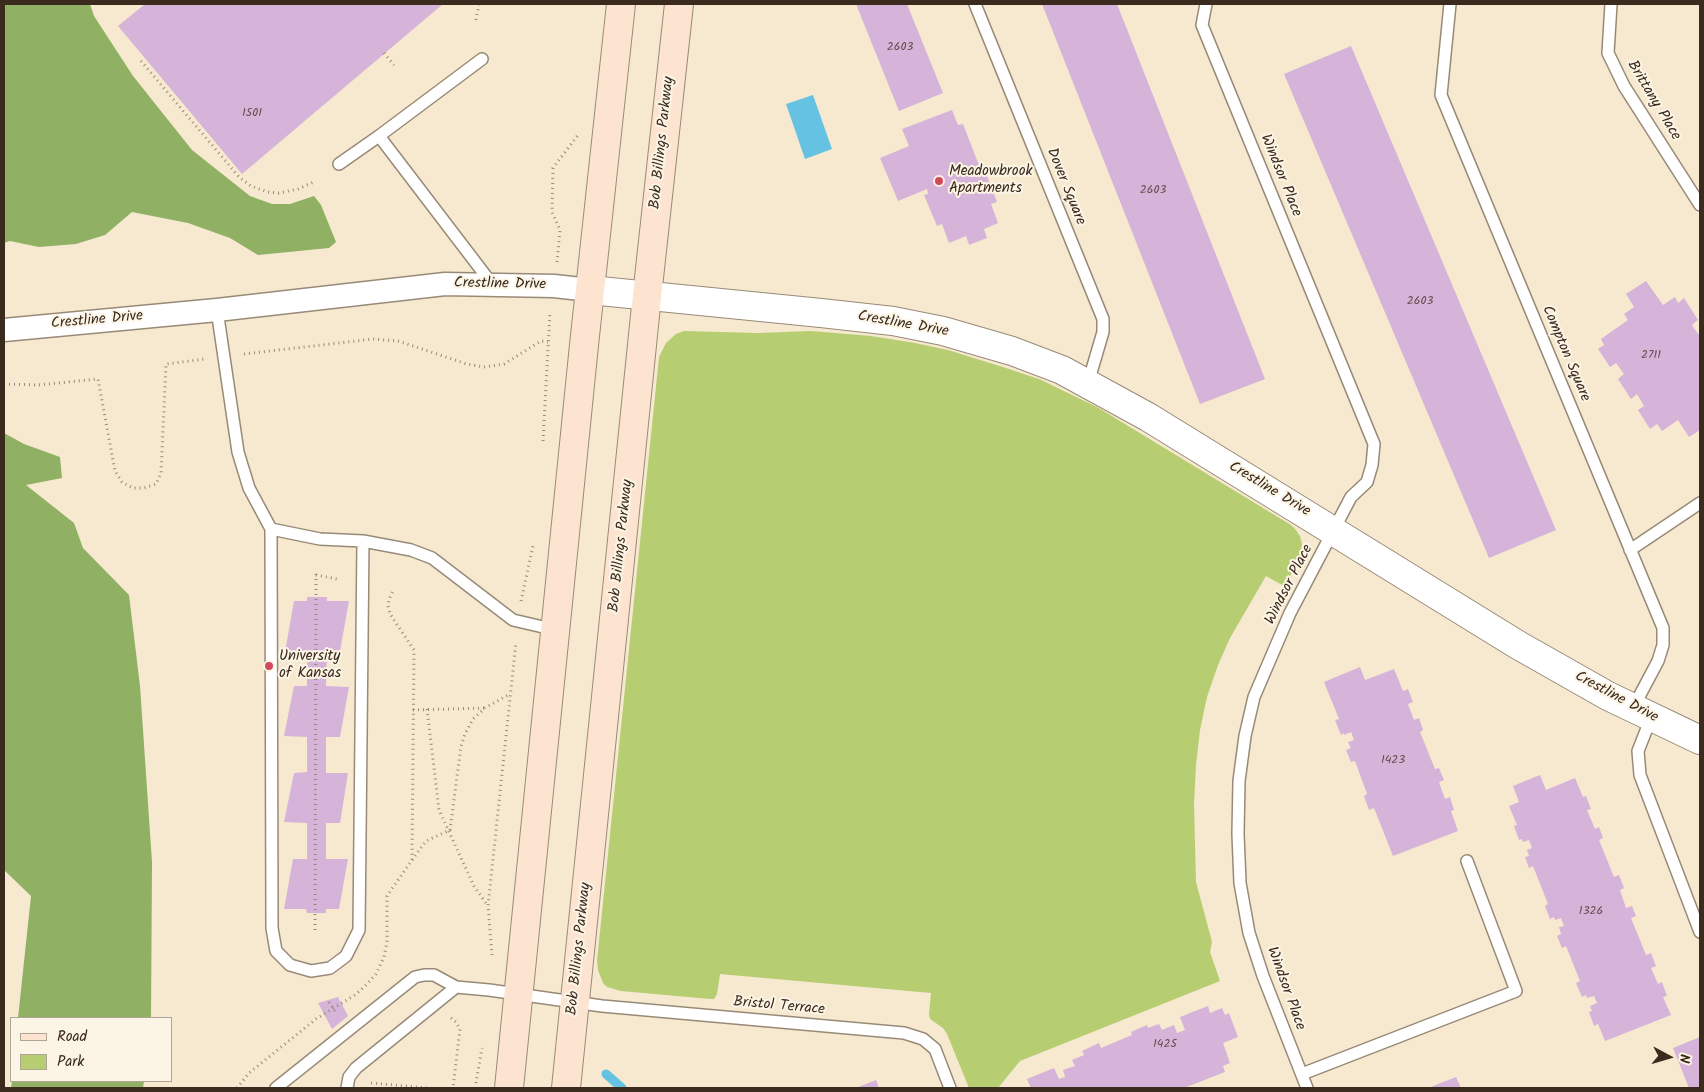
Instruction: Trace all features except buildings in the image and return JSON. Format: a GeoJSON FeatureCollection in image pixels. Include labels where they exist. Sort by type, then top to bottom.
{"type":"FeatureCollection","features":[{"type":"Feature","properties":{"kind":"main road"},"geometry":{"type":"LineString","coordinates":[[509,1088],[621,4]]}},
{"type":"Feature","properties":{"kind":"main road","name":"Bob Billings Parkway"},"geometry":{"type":"LineString","coordinates":[[566,1088],[678,4]]}},
{"type":"Feature","properties":{"kind":"street","name":"Crestline Drive"},"geometry":{"type":"LineString","coordinates":[[4,330],[217,310],[445,284],[492,284],[554,286],[821,313],[893,321],[943,331],[1012,351],[1062,370],[1088,383],[1148,416],[1518,645],[1642,713],[1700,740]]}},
{"type":"Feature","properties":{"kind":"lane","name":"Dover Square"},"geometry":{"type":"LineString","coordinates":[[975,4],[1103,319],[1103,332],[1088,383]]}},
{"type":"Feature","properties":{"kind":"lane","name":"Windsor Place"},"geometry":{"type":"LineString","coordinates":[[1206,4],[1202,25],[1374,444],[1372,465],[1367,482],[1352,497],[1290,613],[1254,697],[1245,736],[1239,781],[1238,834],[1240,883],[1249,933],[1263,976],[1308,1088]]}},
{"type":"Feature","properties":{"kind":"lane","name":"Compton Square"},"geometry":{"type":"LineString","coordinates":[[1450,4],[1441,96],[1663,628],[1663,645],[1642,713],[1638,751],[1640,776],[1700,932]]}},
{"type":"Feature","properties":{"kind":"lane","name":"Brittany Place"},"geometry":{"type":"LineString","coordinates":[[1610,4],[1608,53],[1624,86],[1700,205]]}},
{"type":"Feature","properties":{"kind":"lane"},"geometry":{"type":"LineString","coordinates":[[339,164],[482,58]]}},
{"type":"Feature","properties":{"kind":"lane"},"geometry":{"type":"LineString","coordinates":[[379,136],[492,284]]}},
{"type":"Feature","properties":{"kind":"lane"},"geometry":{"type":"LineString","coordinates":[[217,310],[238,452],[249,488],[271,529],[272,928],[276,951],[290,966],[311,971],[330,968],[346,956],[359,930],[363,541]]}},
{"type":"Feature","properties":{"kind":"lane"},"geometry":{"type":"LineString","coordinates":[[1630,550],[1700,503]]}},
{"type":"Feature","properties":{"kind":"lane"},"geometry":{"type":"LineString","coordinates":[[271,529],[320,539],[363,541],[411,550],[432,558],[513,620],[556,630]]}},
{"type":"Feature","properties":{"kind":"lane"},"geometry":{"type":"LineString","coordinates":[[1302,1074],[1516,991],[1466,861]]}},
{"type":"Feature","properties":{"kind":"lane"},"geometry":{"type":"LineString","coordinates":[[276,1088],[415,977],[434,975],[456,987],[356,1068],[349,1077],[347,1088]]}},
{"type":"Feature","properties":{"kind":"lane","name":"Bristol Terrace"},"geometry":{"type":"LineString","coordinates":[[456,987],[575,1002],[904,1033],[923,1039],[935,1049],[950,1088]]}},
{"type":"Feature","properties":{"kind":"path"},"geometry":{"type":"LineString","coordinates":[[476,20],[479,4]]}},
{"type":"Feature","properties":{"kind":"path"},"geometry":{"type":"LineString","coordinates":[[384,54],[394,65]]}},
{"type":"Feature","properties":{"kind":"path"},"geometry":{"type":"LineString","coordinates":[[141,61],[239,177],[251,186],[268,192],[279,193],[298,189],[314,182]]}},
{"type":"Feature","properties":{"kind":"path"},"geometry":{"type":"LineString","coordinates":[[558,252],[560,230],[552,212],[553,168],[581,131]]}},
{"type":"Feature","properties":{"kind":"path"},"geometry":{"type":"LineString","coordinates":[[543,449],[549,319]]}},
{"type":"Feature","properties":{"kind":"path"},"geometry":{"type":"LineString","coordinates":[[521,600],[533,544]]}},
{"type":"Feature","properties":{"kind":"path"},"geometry":{"type":"LineString","coordinates":[[315,930],[316,575],[337,578]]}},
{"type":"Feature","properties":{"kind":"path"},"geometry":{"type":"LineString","coordinates":[[492,960],[488,906],[516,648]]}},
{"type":"Feature","properties":{"kind":"path"},"geometry":{"type":"LineString","coordinates":[[450,830],[461,746],[465,734],[473,719],[485,708],[510,694]]}},
{"type":"Feature","properties":{"kind":"path"},"geometry":{"type":"LineString","coordinates":[[414,710],[485,708]]}},
{"type":"Feature","properties":{"kind":"path"},"geometry":{"type":"LineString","coordinates":[[426,710],[439,810],[450,830],[474,886],[488,906]]}},
{"type":"Feature","properties":{"kind":"path"},"geometry":{"type":"LineString","coordinates":[[412,860],[426,841],[450,830]]}},
{"type":"Feature","properties":{"kind":"path"},"geometry":{"type":"LineString","coordinates":[[329,1002],[341,1020]]}},
{"type":"Feature","properties":{"kind":"path"},"geometry":{"type":"LineString","coordinates":[[443,1018],[451,1018],[460,1028],[453,1088]]}},
{"type":"Feature","properties":{"kind":"path"},"geometry":{"type":"LineString","coordinates":[[475,1088],[483,1040]]}},
{"type":"Feature","properties":{"kind":"path"},"geometry":{"type":"LineString","coordinates":[[369,1078],[366,1083],[428,1088]]}},
{"type":"Feature","properties":{"kind":"green space"},"geometry":{"type":"Polygon","coordinates":[[[4,4],[90,4],[94,16],[133,76],[192,150],[250,196],[272,204],[290,204],[314,196],[321,205],[336,242],[329,248],[258,255],[230,238],[188,223],[132,212],[105,235],[76,244],[39,247],[10,241],[4,243],[4,4]]]}},
{"type":"Feature","properties":{"kind":"green space"},"geometry":{"type":"Polygon","coordinates":[[[684,331],[757,333],[811,331],[871,336],[948,350],[1006,368],[1039,379],[1097,407],[1291,525],[1296,530],[1302,544],[1299,561],[1284,586],[1266,576],[1230,638],[1218,665],[1207,697],[1200,730],[1194,804],[1196,882],[1212,942],[1210,952],[1220,981],[1020,1061],[998,1088],[969,1088],[947,1034],[943,1028],[930,1019],[931,993],[720,974],[717,994],[714,999],[710,999],[621,991],[607,987],[603,983],[597,961],[659,357],[666,343],[676,334],[684,331]]]}},
{"type":"Feature","properties":{"kind":"green space"},"geometry":{"type":"Polygon","coordinates":[[[4,433],[24,444],[60,457],[62,478],[26,485],[74,523],[83,548],[129,595],[140,686],[152,862],[151,1017],[18,1017],[31,896],[4,870],[4,433]]]}},
{"type":"Feature","properties":{"kind":"green space"},"geometry":{"type":"Polygon","coordinates":[[[12,1082],[144,1082],[143,1088],[11,1088],[12,1082]]]}},
{"type":"Feature","properties":{"kind":"water"},"geometry":{"type":"Polygon","coordinates":[[[813,95],[832,149],[805,159],[786,104],[813,95]]]}},
{"type":"Feature","properties":{"kind":"waterway"},"geometry":{"type":"LineString","coordinates":[[606,1074],[622,1088]]}},
{"type":"Feature","properties":{"kind":"place","name":"Meadowbrook Apartments"},"geometry":{"type":"Point","coordinates":[939,181]}},
{"type":"Feature","properties":{"kind":"place","name":"University of Kansas"},"geometry":{"type":"Point","coordinates":[269,666]}}]}
